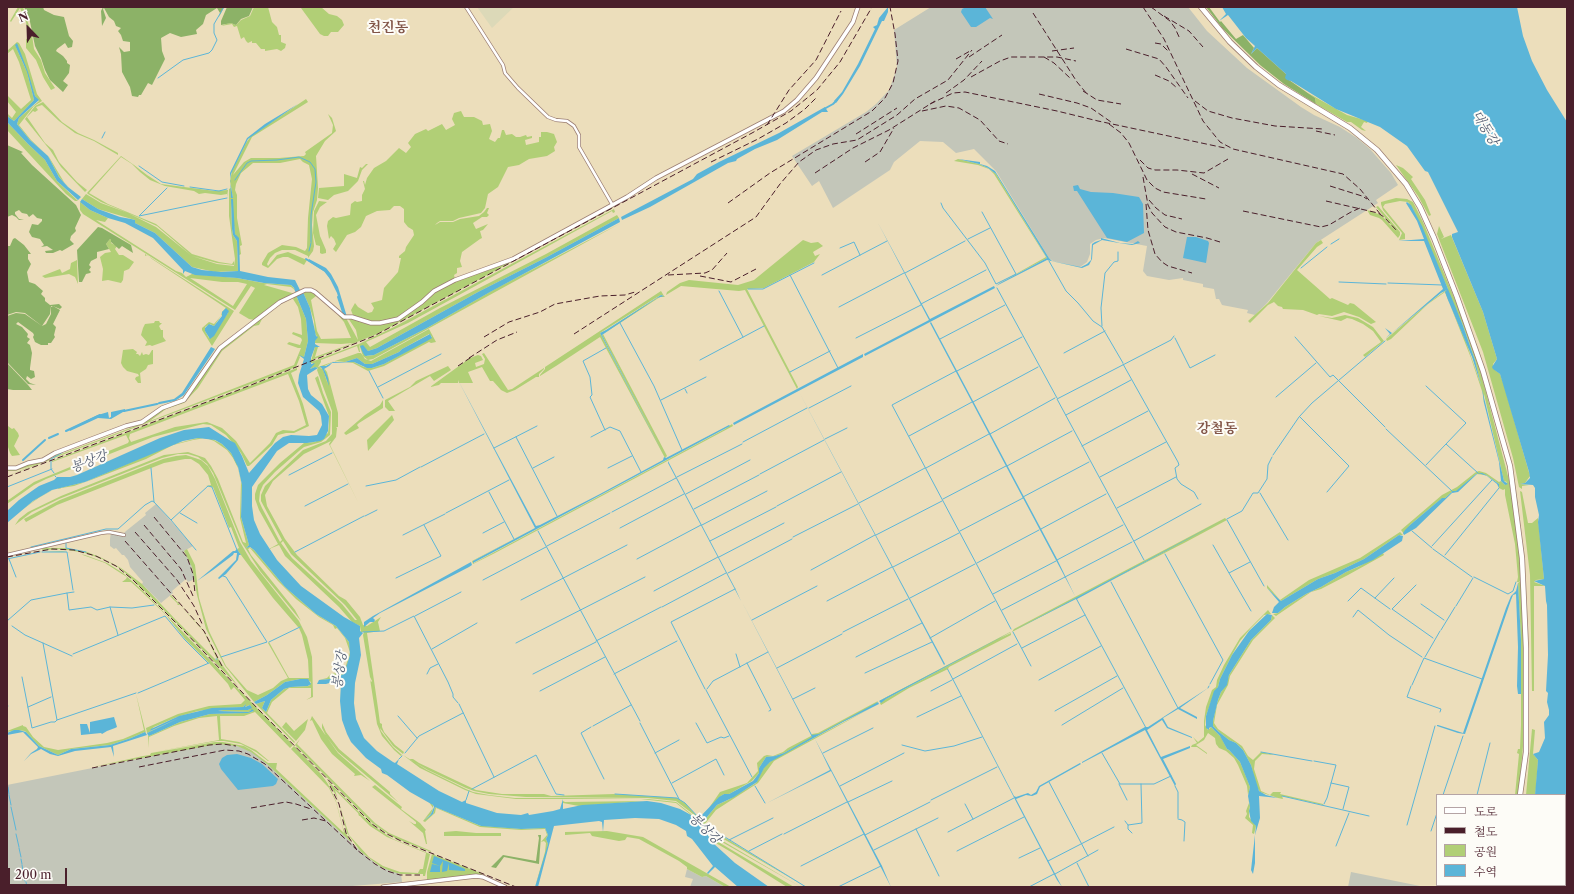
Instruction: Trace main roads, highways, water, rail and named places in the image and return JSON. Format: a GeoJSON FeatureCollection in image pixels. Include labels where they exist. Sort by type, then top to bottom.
{"type":"FeatureCollection","features":[{"type":"Feature","properties":{"kind":"highway"},"geometry":{"type":"LineString","coordinates":[[1201,7],[1230,42],[1256,67],[1290,92],[1356,132],[1377,150],[1406,184],[1420,207],[1434,238],[1483,371],[1510,466],[1522,558],[1526,648],[1526,752],[1520,794]]}},
{"type":"Feature","properties":{"kind":"main road"},"geometry":{"type":"LineString","coordinates":[[7,468],[16,468],[28,463],[42,460],[55,453],[96,437],[142,422],[162,408],[184,400],[220,348],[277,304],[303,292],[308,290],[315,292],[341,316],[371,323],[380,323],[398,319],[438,289],[455,280],[513,259],[656,178],[789,108],[801,97],[818,75],[853,22],[858,7]]}},
{"type":"Feature","properties":{"kind":"main road"},"geometry":{"type":"LineString","coordinates":[[384,887],[476,876],[483,877],[505,887]]}},
{"type":"Feature","properties":{"kind":"water"},"geometry":{"type":"Polygon","coordinates":[[[888,7],[888,12],[884,21],[882,21],[860,66],[836,103],[834,101],[842,92],[858,64],[875,29],[873,27],[877,25],[879,18],[888,7]]]}},
{"type":"Feature","properties":{"kind":"water"},"geometry":{"type":"Polygon","coordinates":[[[966,7],[985,7],[993,19],[990,18],[976,27],[971,27],[961,12],[962,9],[966,7]]]}},
{"type":"Feature","properties":{"kind":"water","name":"대동강"},"geometry":{"type":"Polygon","coordinates":[[[1222,7],[1517,7],[1523,36],[1532,61],[1547,90],[1567,122],[1567,887],[1523,887],[1566,886],[1566,794],[1535,794],[1538,760],[1533,754],[1539,752],[1545,738],[1544,722],[1549,715],[1547,702],[1548,693],[1546,691],[1548,655],[1545,586],[1534,581],[1544,579],[1538,522],[1539,515],[1535,497],[1535,488],[1533,485],[1520,484],[1525,483],[1530,478],[1529,472],[1500,374],[1492,367],[1497,359],[1483,312],[1452,237],[1452,234],[1458,232],[1428,172],[1425,171],[1407,146],[1380,127],[1336,109],[1287,80],[1285,78],[1286,74],[1257,48],[1251,54],[1255,46],[1246,38],[1228,15],[1219,21],[1226,14],[1222,7]]]}},
{"type":"Feature","properties":{"kind":"water"},"geometry":{"type":"Polygon","coordinates":[[[17,43],[28,72],[35,96],[39,100],[19,118],[17,124],[30,140],[48,156],[59,177],[68,187],[81,197],[78,200],[57,181],[45,160],[7,122],[7,116],[14,121],[34,100],[27,72],[15,45],[17,43]]]}},
{"type":"Feature","properties":{"kind":"water"},"geometry":{"type":"Polygon","coordinates":[[[298,104],[248,139],[230,179],[230,173],[247,138],[265,124],[298,104]]]}},
{"type":"Feature","properties":{"kind":"water"},"geometry":{"type":"Polygon","coordinates":[[[825,107],[828,112],[822,112],[777,140],[755,149],[736,161],[728,163],[650,207],[622,220],[621,217],[693,179],[697,174],[779,133],[825,107]]]}},
{"type":"Feature","properties":{"kind":"water"},"geometry":{"type":"Polygon","coordinates":[[[958,159],[980,162],[980,164],[995,171],[1052,261],[1081,267],[1091,260],[1092,244],[1101,240],[1101,238],[1120,243],[1133,244],[1138,241],[1140,243],[1132,245],[1119,243],[1102,240],[1093,245],[1092,259],[1089,265],[1082,268],[1047,260],[996,286],[1047,258],[996,174],[979,164],[958,159]]]}},
{"type":"Feature","properties":{"kind":"water"},"geometry":{"type":"Polygon","coordinates":[[[230,183],[233,198],[231,198],[230,183]]]}},
{"type":"Feature","properties":{"kind":"water"},"geometry":{"type":"Polygon","coordinates":[[[1078,185],[1080,189],[1091,192],[1113,193],[1139,197],[1143,204],[1144,233],[1127,242],[1107,238],[1077,191],[1074,191],[1073,186],[1078,185]]]}},
{"type":"Feature","properties":{"kind":"water"},"geometry":{"type":"Polygon","coordinates":[[[82,199],[98,209],[120,217],[135,220],[135,223],[155,233],[192,267],[202,270],[221,272],[238,271],[237,241],[233,235],[232,229],[231,199],[233,199],[235,234],[239,238],[240,271],[268,277],[295,280],[301,292],[296,294],[291,285],[264,283],[237,278],[195,275],[185,271],[183,274],[183,270],[153,238],[125,223],[108,218],[90,210],[80,202],[82,199]]]}},
{"type":"Feature","properties":{"kind":"water"},"geometry":{"type":"Polygon","coordinates":[[[1407,202],[1411,205],[1422,226],[1462,323],[1475,360],[1481,385],[1472,357],[1445,292],[1447,290],[1441,293],[1386,338],[1390,334],[1385,328],[1392,333],[1443,289],[1424,241],[1398,241],[1424,239],[1417,221],[1406,203],[1407,202]]]}},
{"type":"Feature","properties":{"kind":"water"},"geometry":{"type":"Polygon","coordinates":[[[619,218],[620,222],[490,292],[427,328],[374,355],[365,356],[363,353],[360,346],[363,345],[368,351],[377,348],[478,292],[619,218]]]}},
{"type":"Feature","properties":{"kind":"water"},"geometry":{"type":"Polygon","coordinates":[[[878,223],[930,319],[994,286],[995,288],[865,356],[864,354],[929,320],[878,223]]]}},
{"type":"Feature","properties":{"kind":"water"},"geometry":{"type":"Polygon","coordinates":[[[1187,237],[1196,237],[1208,241],[1206,263],[1183,258],[1187,237]]]}},
{"type":"Feature","properties":{"kind":"water"},"geometry":{"type":"Polygon","coordinates":[[[309,259],[326,268],[331,274],[338,287],[347,317],[343,314],[337,293],[327,273],[308,261],[309,259]]]}},
{"type":"Feature","properties":{"kind":"water"},"geometry":{"type":"Polygon","coordinates":[[[303,292],[310,308],[316,336],[318,337],[315,344],[320,347],[315,347],[311,358],[311,364],[315,363],[310,369],[315,367],[318,368],[307,375],[308,389],[311,395],[322,404],[329,416],[328,431],[324,439],[320,441],[289,443],[277,451],[252,487],[252,506],[254,520],[260,534],[277,560],[301,586],[344,617],[360,626],[360,631],[363,633],[359,638],[361,655],[355,683],[354,703],[356,719],[364,738],[377,751],[395,763],[399,759],[397,764],[439,791],[462,802],[466,800],[466,803],[497,813],[521,815],[528,813],[529,815],[553,811],[560,809],[563,799],[563,809],[582,805],[647,801],[661,803],[680,809],[691,815],[705,830],[713,843],[735,863],[769,887],[738,887],[715,867],[708,874],[707,873],[713,866],[692,839],[687,836],[686,831],[676,825],[659,819],[635,818],[604,820],[603,832],[602,822],[599,821],[554,826],[538,887],[535,887],[548,844],[546,839],[548,835],[545,828],[521,829],[481,826],[435,807],[433,814],[424,821],[431,814],[434,807],[433,805],[410,792],[382,773],[381,769],[366,758],[351,742],[342,720],[340,701],[341,683],[336,681],[326,684],[317,684],[319,680],[330,679],[344,674],[350,655],[349,642],[336,626],[316,614],[285,587],[254,550],[250,547],[246,548],[249,545],[241,517],[242,485],[238,467],[231,453],[222,444],[215,440],[198,438],[183,441],[85,482],[52,490],[33,501],[7,523],[7,511],[19,500],[39,486],[54,480],[57,477],[70,477],[77,475],[160,438],[184,430],[209,427],[235,443],[249,473],[275,443],[283,437],[291,435],[317,435],[322,425],[321,416],[319,411],[303,397],[298,383],[304,359],[299,355],[304,357],[308,341],[306,319],[296,295],[303,292]]]}},
{"type":"Feature","properties":{"kind":"water"},"geometry":{"type":"Polygon","coordinates":[[[661,295],[664,296],[657,298],[602,335],[665,457],[600,333],[661,295]]]}},
{"type":"Feature","properties":{"kind":"water"},"geometry":{"type":"Polygon","coordinates":[[[226,308],[229,311],[228,313],[214,336],[210,339],[205,331],[205,328],[209,324],[214,326],[226,308]]]}},
{"type":"Feature","properties":{"kind":"water"},"geometry":{"type":"Polygon","coordinates":[[[931,322],[1056,557],[1075,596],[930,323],[931,322]]]}},
{"type":"Feature","properties":{"kind":"water"},"geometry":{"type":"Polygon","coordinates":[[[430,334],[432,338],[427,341],[384,364],[372,368],[367,368],[354,362],[332,363],[324,369],[328,378],[329,386],[320,366],[326,366],[333,362],[345,362],[357,358],[365,364],[372,364],[399,352],[430,334]]]}},
{"type":"Feature","properties":{"kind":"water"},"geometry":{"type":"Polygon","coordinates":[[[211,347],[215,349],[184,395],[175,401],[155,405],[159,402],[174,399],[182,393],[211,347]]]}},
{"type":"Feature","properties":{"kind":"water"},"geometry":{"type":"Polygon","coordinates":[[[863,354],[863,357],[734,425],[733,423],[863,354]]]}},
{"type":"Feature","properties":{"kind":"water"},"geometry":{"type":"Polygon","coordinates":[[[458,380],[536,526],[600,494],[663,460],[664,457],[666,458],[729,425],[730,426],[473,563],[473,561],[535,528],[458,380]]]}},
{"type":"Feature","properties":{"kind":"water"},"geometry":{"type":"Polygon","coordinates":[[[1482,389],[1504,481],[1508,484],[1505,485],[1501,481],[1499,462],[1484,403],[1482,389]]]}},
{"type":"Feature","properties":{"kind":"water"},"geometry":{"type":"Polygon","coordinates":[[[799,392],[945,664],[944,665],[892,567],[799,392]]]}},
{"type":"Feature","properties":{"kind":"water"},"geometry":{"type":"Polygon","coordinates":[[[125,409],[125,412],[111,419],[98,418],[70,431],[69,429],[98,415],[108,412],[109,418],[111,417],[111,412],[125,409]]]}},
{"type":"Feature","properties":{"kind":"water"},"geometry":{"type":"Polygon","coordinates":[[[668,461],[735,588],[741,601],[668,463],[668,461]]]}},
{"type":"Feature","properties":{"kind":"water"},"geometry":{"type":"Polygon","coordinates":[[[1482,473],[1486,475],[1499,484],[1499,488],[1497,484],[1487,476],[1477,474],[1458,492],[1452,493],[1416,528],[1404,535],[1403,533],[1410,525],[1442,498],[1445,498],[1453,491],[1456,491],[1476,474],[1482,473]]]}},
{"type":"Feature","properties":{"kind":"water"},"geometry":{"type":"Polygon","coordinates":[[[1225,519],[1077,599],[1146,727],[1208,688],[1180,708],[1197,717],[1197,719],[1178,709],[1163,718],[1168,727],[1192,738],[1167,728],[1162,720],[1147,730],[1161,757],[1190,746],[1190,748],[1163,759],[1176,784],[1175,786],[1145,730],[1082,763],[1145,727],[1076,599],[1013,631],[1225,519]]]}},
{"type":"Feature","properties":{"kind":"water"},"geometry":{"type":"Polygon","coordinates":[[[1399,535],[1403,536],[1402,541],[1373,560],[1346,572],[1306,594],[1278,613],[1272,613],[1274,607],[1279,602],[1267,588],[1281,601],[1318,579],[1335,573],[1364,559],[1399,535]]]}},
{"type":"Feature","properties":{"kind":"water"},"geometry":{"type":"Polygon","coordinates":[[[237,549],[241,555],[239,555],[238,560],[226,574],[219,579],[218,578],[236,560],[237,553],[234,553],[197,581],[233,551],[237,549]]]}},
{"type":"Feature","properties":{"kind":"water"},"geometry":{"type":"Polygon","coordinates":[[[471,562],[472,565],[469,567],[380,613],[373,618],[375,620],[374,622],[370,622],[364,627],[364,622],[373,616],[471,562]]]}},
{"type":"Feature","properties":{"kind":"water"},"geometry":{"type":"Polygon","coordinates":[[[1518,583],[1521,640],[1521,694],[1518,694],[1517,686],[1518,647],[1516,594],[1513,595],[1511,600],[1465,734],[1437,726],[1438,725],[1463,733],[1506,608],[1511,596],[1516,591],[1518,583]]]}},
{"type":"Feature","properties":{"kind":"water"},"geometry":{"type":"Polygon","coordinates":[[[742,602],[812,735],[819,734],[878,702],[879,704],[770,762],[764,768],[757,782],[734,797],[717,805],[702,823],[699,818],[719,797],[724,794],[729,794],[753,781],[759,773],[759,768],[766,757],[784,753],[812,737],[742,602]]]}},
{"type":"Feature","properties":{"kind":"water"},"geometry":{"type":"Polygon","coordinates":[[[1267,614],[1272,615],[1271,620],[1251,640],[1229,675],[1227,685],[1221,692],[1218,700],[1213,721],[1213,726],[1219,732],[1229,740],[1236,743],[1243,750],[1251,765],[1259,791],[1266,795],[1278,798],[1259,796],[1260,818],[1255,835],[1255,863],[1253,874],[1251,870],[1256,826],[1251,821],[1249,811],[1250,807],[1248,796],[1250,787],[1240,762],[1227,749],[1220,736],[1211,727],[1209,730],[1206,728],[1206,716],[1214,691],[1218,687],[1220,679],[1232,655],[1249,631],[1267,614]]]}},
{"type":"Feature","properties":{"kind":"water"},"geometry":{"type":"Polygon","coordinates":[[[1011,632],[881,703],[879,701],[1011,632]]]}},
{"type":"Feature","properties":{"kind":"water"},"geometry":{"type":"Polygon","coordinates":[[[947,669],[1014,796],[1016,797],[1028,793],[1031,795],[1036,792],[1039,786],[1080,763],[1081,764],[1040,787],[1037,794],[1032,796],[1026,795],[1016,799],[1062,887],[1057,880],[947,669]]]}},
{"type":"Feature","properties":{"kind":"water"},"geometry":{"type":"Polygon","coordinates":[[[308,679],[311,684],[308,686],[284,689],[271,700],[266,712],[262,708],[265,701],[256,704],[254,702],[285,682],[308,679]]]}},
{"type":"Feature","properties":{"kind":"water"},"geometry":{"type":"Polygon","coordinates":[[[246,704],[245,707],[250,705],[252,708],[248,710],[218,711],[249,712],[252,709],[254,711],[248,713],[210,714],[180,722],[149,736],[147,733],[179,718],[150,731],[151,729],[179,716],[212,708],[243,707],[246,704]]]}},
{"type":"Feature","properties":{"kind":"water"},"geometry":{"type":"Polygon","coordinates":[[[114,717],[117,727],[102,734],[81,735],[80,724],[87,724],[90,733],[90,722],[114,717]]]}},
{"type":"Feature","properties":{"kind":"water"},"geometry":{"type":"Polygon","coordinates":[[[14,730],[26,732],[39,746],[58,755],[71,749],[110,745],[145,732],[147,735],[113,746],[114,757],[111,747],[75,751],[58,756],[41,749],[31,754],[24,761],[31,753],[37,749],[38,747],[23,732],[7,735],[7,733],[14,730]]]}},
{"type":"Feature","properties":{"kind":"water"},"geometry":{"type":"Polygon","coordinates":[[[815,739],[882,866],[891,887],[831,771],[767,803],[830,770],[815,739]]]}},
{"type":"Feature","properties":{"kind":"water"},"geometry":{"type":"Polygon","coordinates":[[[237,754],[251,758],[262,764],[278,779],[276,784],[273,786],[238,790],[221,769],[219,764],[222,758],[227,755],[237,754]]]}},
{"type":"Feature","properties":{"kind":"water"},"geometry":{"type":"Polygon","coordinates":[[[434,856],[465,869],[465,871],[449,870],[449,863],[447,871],[442,872],[443,861],[440,866],[432,863],[434,856]]]}},
{"type":"Feature","properties":{"kind":"water"},"geometry":{"type":"Polygon","coordinates":[[[432,864],[440,866],[440,872],[430,872],[432,864]]]}},
{"type":"Feature","properties":{"kind":"waterway"},"geometry":{"type":"LineString","coordinates":[[158,78],[183,60],[209,53],[212,50],[217,40],[214,33],[214,24],[224,7]]}},
{"type":"Feature","properties":{"kind":"waterway"},"geometry":{"type":"LineString","coordinates":[[824,109],[837,100]]}},
{"type":"Feature","properties":{"kind":"waterway"},"geometry":{"type":"LineString","coordinates":[[102,138],[105,132]]}},
{"type":"Feature","properties":{"kind":"waterway"},"geometry":{"type":"LineString","coordinates":[[235,180],[247,163],[251,161],[299,157],[310,162],[315,169],[316,182],[311,215],[311,242]]}},
{"type":"Feature","properties":{"kind":"waterway"},"geometry":{"type":"LineString","coordinates":[[139,166],[162,182],[184,186]]}},
{"type":"Feature","properties":{"kind":"waterway"},"geometry":{"type":"LineString","coordinates":[[190,187],[219,191],[227,189]]}},
{"type":"Feature","properties":{"kind":"waterway"},"geometry":{"type":"LineString","coordinates":[[167,188],[139,216],[227,198]]}},
{"type":"Feature","properties":{"kind":"waterway"},"geometry":{"type":"LineString","coordinates":[[941,203],[943,208],[985,263],[996,284],[1016,274],[982,212]]}},
{"type":"Feature","properties":{"kind":"waterway"},"geometry":{"type":"LineString","coordinates":[[968,239],[990,228]]}},
{"type":"Feature","properties":{"kind":"waterway"},"geometry":{"type":"LineString","coordinates":[[1331,244],[1339,239]]}},
{"type":"Feature","properties":{"kind":"waterway"},"geometry":{"type":"LineString","coordinates":[[822,275],[887,241]]}},
{"type":"Feature","properties":{"kind":"waterway"},"geometry":{"type":"LineString","coordinates":[[905,273],[965,241]]}},
{"type":"Feature","properties":{"kind":"waterway"},"geometry":{"type":"LineString","coordinates":[[840,248],[854,242],[860,255]]}},
{"type":"Feature","properties":{"kind":"waterway"},"geometry":{"type":"LineString","coordinates":[[309,251],[311,243]]}},
{"type":"Feature","properties":{"kind":"waterway"},"geometry":{"type":"LineString","coordinates":[[1301,268],[1327,247]]}},
{"type":"Feature","properties":{"kind":"waterway"},"geometry":{"type":"LineString","coordinates":[[1102,326],[1101,308],[1105,273],[1114,262],[1118,261],[1118,252]]}},
{"type":"Feature","properties":{"kind":"waterway"},"geometry":{"type":"LineString","coordinates":[[306,259],[325,271],[332,280]]}},
{"type":"Feature","properties":{"kind":"waterway"},"geometry":{"type":"LineString","coordinates":[[1049,261],[1066,291],[1093,321],[1102,327],[1123,363]]}},
{"type":"Feature","properties":{"kind":"waterway"},"geometry":{"type":"LineString","coordinates":[[748,289],[763,289],[814,263]]}},
{"type":"Feature","properties":{"kind":"waterway"},"geometry":{"type":"LineString","coordinates":[[921,304],[986,270]]}},
{"type":"Feature","properties":{"kind":"waterway"},"geometry":{"type":"LineString","coordinates":[[839,307],[904,273]]}},
{"type":"Feature","properties":{"kind":"waterway"},"geometry":{"type":"LineString","coordinates":[[790,275],[838,368]]}},
{"type":"Feature","properties":{"kind":"waterway"},"geometry":{"type":"LineString","coordinates":[[1339,282],[1386,284]]}},
{"type":"Feature","properties":{"kind":"waterway"},"geometry":{"type":"LineString","coordinates":[[1388,283],[1442,285]]}},
{"type":"Feature","properties":{"kind":"waterway"},"geometry":{"type":"LineString","coordinates":[[997,288],[1057,398]]}},
{"type":"Feature","properties":{"kind":"waterway"},"geometry":{"type":"LineString","coordinates":[[719,291],[743,337]]}},
{"type":"Feature","properties":{"kind":"waterway"},"geometry":{"type":"LineString","coordinates":[[338,297],[343,312]]}},
{"type":"Feature","properties":{"kind":"waterway"},"geometry":{"type":"LineString","coordinates":[[856,338],[921,305]]}},
{"type":"Feature","properties":{"kind":"waterway"},"geometry":{"type":"LineString","coordinates":[[940,339],[1005,305]]}},
{"type":"Feature","properties":{"kind":"waterway"},"geometry":{"type":"LineString","coordinates":[[620,323],[654,386],[682,450]]}},
{"type":"Feature","properties":{"kind":"waterway"},"geometry":{"type":"LineString","coordinates":[[700,360],[764,326]]}},
{"type":"Feature","properties":{"kind":"waterway"},"geometry":{"type":"LineString","coordinates":[[1064,353],[1105,331]]}},
{"type":"Feature","properties":{"kind":"waterway"},"geometry":{"type":"LineString","coordinates":[[1144,560],[1057,399],[1171,340],[1174,336]]}},
{"type":"Feature","properties":{"kind":"waterway"},"geometry":{"type":"LineString","coordinates":[[957,371],[1022,337]]}},
{"type":"Feature","properties":{"kind":"waterway"},"geometry":{"type":"LineString","coordinates":[[1295,337],[1330,377],[1333,375],[1385,427]]}},
{"type":"Feature","properties":{"kind":"waterway"},"geometry":{"type":"LineString","coordinates":[[1175,338],[1190,368],[1215,355]]}},
{"type":"Feature","properties":{"kind":"waterway"},"geometry":{"type":"LineString","coordinates":[[1273,455],[1299,417],[1312,403],[1385,341]]}},
{"type":"Feature","properties":{"kind":"waterway"},"geometry":{"type":"LineString","coordinates":[[605,430],[590,397],[592,395],[590,377],[583,361],[606,348]]}},
{"type":"Feature","properties":{"kind":"waterway"},"geometry":{"type":"LineString","coordinates":[[790,372],[830,351]]}},
{"type":"Feature","properties":{"kind":"waterway"},"geometry":{"type":"LineString","coordinates":[[378,387],[441,354]]}},
{"type":"Feature","properties":{"kind":"waterway"},"geometry":{"type":"LineString","coordinates":[[1276,397],[1316,363]]}},
{"type":"Feature","properties":{"kind":"waterway"},"geometry":{"type":"LineString","coordinates":[[1123,364],[1178,462],[1179,465],[1175,468],[1177,479],[1181,484],[1194,492],[1198,499]]}},
{"type":"Feature","properties":{"kind":"waterway"},"geometry":{"type":"LineString","coordinates":[[973,402],[1038,367]]}},
{"type":"Feature","properties":{"kind":"waterway"},"geometry":{"type":"LineString","coordinates":[[369,371],[383,398]]}},
{"type":"Feature","properties":{"kind":"waterway"},"geometry":{"type":"LineString","coordinates":[[956,371],[892,405],[1011,629]]}},
{"type":"Feature","properties":{"kind":"waterway"},"geometry":{"type":"LineString","coordinates":[[661,400],[706,377]]}},
{"type":"Feature","properties":{"kind":"waterway"},"geometry":{"type":"LineString","coordinates":[[1066,415],[1131,380]]}},
{"type":"Feature","properties":{"kind":"waterway"},"geometry":{"type":"LineString","coordinates":[[809,408],[851,386]]}},
{"type":"Feature","properties":{"kind":"waterway"},"geometry":{"type":"LineString","coordinates":[[1426,386],[1466,423],[1446,444]]}},
{"type":"Feature","properties":{"kind":"waterway"},"geometry":{"type":"LineString","coordinates":[[685,389],[687,393]]}},
{"type":"Feature","properties":{"kind":"waterway"},"geometry":{"type":"LineString","coordinates":[[990,434],[1055,398]]}},
{"type":"Feature","properties":{"kind":"waterway"},"geometry":{"type":"LineString","coordinates":[[909,436],[972,402]]}},
{"type":"Feature","properties":{"kind":"waterway"},"geometry":{"type":"LineString","coordinates":[[124,411],[157,404]]}},
{"type":"Feature","properties":{"kind":"waterway"},"geometry":{"type":"LineString","coordinates":[[743,442],[807,408]]}},
{"type":"Feature","properties":{"kind":"waterway"},"geometry":{"type":"LineString","coordinates":[[1082,446],[1148,411]]}},
{"type":"Feature","properties":{"kind":"waterway"},"geometry":{"type":"LineString","coordinates":[[66,431],[100,415]]}},
{"type":"Feature","properties":{"kind":"waterway"},"geometry":{"type":"LineString","coordinates":[[1300,417],[1349,466],[1327,492]]}},
{"type":"Feature","properties":{"kind":"waterway"},"geometry":{"type":"LineString","coordinates":[[494,448],[537,426]]}},
{"type":"Feature","properties":{"kind":"waterway"},"geometry":{"type":"LineString","coordinates":[[591,437],[610,427],[620,431],[641,472]]}},
{"type":"Feature","properties":{"kind":"waterway"},"geometry":{"type":"LineString","coordinates":[[825,439],[847,428]]}},
{"type":"Feature","properties":{"kind":"waterway"},"geometry":{"type":"LineString","coordinates":[[1386,429],[1453,492]]}},
{"type":"Feature","properties":{"kind":"waterway"},"geometry":{"type":"LineString","coordinates":[[1007,466],[1072,431]]}},
{"type":"Feature","properties":{"kind":"waterway"},"geometry":{"type":"LineString","coordinates":[[49,438],[58,434]]}},
{"type":"Feature","properties":{"kind":"waterway"},"geometry":{"type":"LineString","coordinates":[[421,467],[484,434]]}},
{"type":"Feature","properties":{"kind":"waterway"},"geometry":{"type":"LineString","coordinates":[[926,468],[989,434]]}},
{"type":"Feature","properties":{"kind":"waterway"},"geometry":{"type":"LineString","coordinates":[[516,437],[557,516]]}},
{"type":"Feature","properties":{"kind":"waterway"},"geometry":{"type":"LineString","coordinates":[[23,460],[45,440]]}},
{"type":"Feature","properties":{"kind":"waterway"},"geometry":{"type":"LineString","coordinates":[[760,474],[824,440]]}},
{"type":"Feature","properties":{"kind":"waterway"},"geometry":{"type":"LineString","coordinates":[[1100,477],[1166,442]]}},
{"type":"Feature","properties":{"kind":"waterway"},"geometry":{"type":"LineString","coordinates":[[677,477],[742,444]]}},
{"type":"Feature","properties":{"kind":"waterway"},"geometry":{"type":"LineString","coordinates":[[1426,465],[1446,444],[1478,473]]}},
{"type":"Feature","properties":{"kind":"waterway"},"geometry":{"type":"LineString","coordinates":[[54,473],[51,469],[51,459],[63,452]]}},
{"type":"Feature","properties":{"kind":"waterway"},"geometry":{"type":"LineString","coordinates":[[289,475],[332,453]]}},
{"type":"Feature","properties":{"kind":"waterway"},"geometry":{"type":"LineString","coordinates":[[608,468],[632,456]]}},
{"type":"Feature","properties":{"kind":"waterway"},"geometry":{"type":"LineString","coordinates":[[533,468],[554,457]]}},
{"type":"Feature","properties":{"kind":"waterway"},"geometry":{"type":"LineString","coordinates":[[1227,519],[1242,511],[1253,493],[1258,493],[1267,479],[1268,465],[1272,457]]}},
{"type":"Feature","properties":{"kind":"waterway"},"geometry":{"type":"LineString","coordinates":[[686,494],[750,460]]}},
{"type":"Feature","properties":{"kind":"waterway"},"geometry":{"type":"LineString","coordinates":[[1023,497],[1089,462]]}},
{"type":"Feature","properties":{"kind":"waterway"},"geometry":{"type":"LineString","coordinates":[[943,499],[1006,466]]}},
{"type":"Feature","properties":{"kind":"waterway"},"geometry":{"type":"LineString","coordinates":[[366,486],[396,480],[420,467]]}},
{"type":"Feature","properties":{"kind":"waterway"},"geometry":{"type":"LineString","coordinates":[[151,468],[154,502],[171,520]]}},
{"type":"Feature","properties":{"kind":"waterway"},"geometry":{"type":"LineString","coordinates":[[859,503],[925,468]]}},
{"type":"Feature","properties":{"kind":"waterway"},"geometry":{"type":"LineString","coordinates":[[7,487],[52,469]]}},
{"type":"Feature","properties":{"kind":"waterway"},"geometry":{"type":"LineString","coordinates":[[777,506],[841,472]]}},
{"type":"Feature","properties":{"kind":"waterway"},"geometry":{"type":"LineString","coordinates":[[694,509],[759,475]]}},
{"type":"Feature","properties":{"kind":"waterway"},"geometry":{"type":"LineString","coordinates":[[1117,508],[1176,477]]}},
{"type":"Feature","properties":{"kind":"waterway"},"geometry":{"type":"LineString","coordinates":[[612,512],[676,478]]}},
{"type":"Feature","properties":{"kind":"waterway"},"geometry":{"type":"LineString","coordinates":[[446,513],[509,480]]}},
{"type":"Feature","properties":{"kind":"waterway"},"geometry":{"type":"LineString","coordinates":[[1432,546],[1492,480]]}},
{"type":"Feature","properties":{"kind":"waterway"},"geometry":{"type":"LineString","coordinates":[[305,506],[348,484]]}},
{"type":"Feature","properties":{"kind":"waterway"},"geometry":{"type":"LineString","coordinates":[[196,550],[171,520],[208,486],[212,487],[237,550]]}},
{"type":"Feature","properties":{"kind":"waterway"},"geometry":{"type":"LineString","coordinates":[[1445,555],[1499,488]]}},
{"type":"Feature","properties":{"kind":"waterway"},"geometry":{"type":"LineString","coordinates":[[702,525],[767,491]]}},
{"type":"Feature","properties":{"kind":"waterway"},"geometry":{"type":"LineString","coordinates":[[489,492],[514,539]]}},
{"type":"Feature","properties":{"kind":"waterway"},"geometry":{"type":"LineString","coordinates":[[1260,493],[1288,540]]}},
{"type":"Feature","properties":{"kind":"waterway"},"geometry":{"type":"LineString","coordinates":[[620,528],[684,494]]}},
{"type":"Feature","properties":{"kind":"waterway"},"geometry":{"type":"LineString","coordinates":[[1041,529],[1106,494]]}},
{"type":"Feature","properties":{"kind":"waterway"},"geometry":{"type":"LineString","coordinates":[[960,531],[1023,498]]}},
{"type":"Feature","properties":{"kind":"waterway"},"geometry":{"type":"LineString","coordinates":[[31,547],[106,529],[118,529],[145,505],[152,501],[154,502]]}},
{"type":"Feature","properties":{"kind":"waterway"},"geometry":{"type":"LineString","coordinates":[[876,535],[942,501]]}},
{"type":"Feature","properties":{"kind":"waterway"},"geometry":{"type":"LineString","coordinates":[[793,537],[858,504]]}},
{"type":"Feature","properties":{"kind":"waterway"},"geometry":{"type":"LineString","coordinates":[[1134,541],[1201,504]]}},
{"type":"Feature","properties":{"kind":"waterway"},"geometry":{"type":"LineString","coordinates":[[710,541],[776,507]]}},
{"type":"Feature","properties":{"kind":"waterway"},"geometry":{"type":"LineString","coordinates":[[365,516],[377,510]]}},
{"type":"Feature","properties":{"kind":"waterway"},"geometry":{"type":"LineString","coordinates":[[180,513],[197,523]]}},
{"type":"Feature","properties":{"kind":"waterway"},"geometry":{"type":"LineString","coordinates":[[547,546],[610,513]]}},
{"type":"Feature","properties":{"kind":"waterway"},"geometry":{"type":"LineString","coordinates":[[403,535],[445,514]]}},
{"type":"Feature","properties":{"kind":"waterway"},"geometry":{"type":"LineString","coordinates":[[295,552],[364,516]]}},
{"type":"Feature","properties":{"kind":"waterway"},"geometry":{"type":"LineString","coordinates":[[1227,520],[1264,586]]}},
{"type":"Feature","properties":{"kind":"waterway"},"geometry":{"type":"LineString","coordinates":[[483,533],[504,522]]}},
{"type":"Feature","properties":{"kind":"waterway"},"geometry":{"type":"LineString","coordinates":[[719,557],[784,523]]}},
{"type":"Feature","properties":{"kind":"waterway"},"geometry":{"type":"LineString","coordinates":[[396,578],[441,556],[424,525]]}},
{"type":"Feature","properties":{"kind":"waterway"},"geometry":{"type":"LineString","coordinates":[[637,559],[701,525]]}},
{"type":"Feature","properties":{"kind":"waterway"},"geometry":{"type":"LineString","coordinates":[[1057,560],[1123,525]]}},
{"type":"Feature","properties":{"kind":"waterway"},"geometry":{"type":"LineString","coordinates":[[977,563],[1039,530]]}},
{"type":"Feature","properties":{"kind":"waterway"},"geometry":{"type":"LineString","coordinates":[[538,531],[640,721]]}},
{"type":"Feature","properties":{"kind":"waterway"},"geometry":{"type":"LineString","coordinates":[[1412,531],[1432,548]]}},
{"type":"Feature","properties":{"kind":"waterway"},"geometry":{"type":"LineString","coordinates":[[893,567],[959,533]]}},
{"type":"Feature","properties":{"kind":"waterway"},"geometry":{"type":"LineString","coordinates":[[811,570],[875,535]]}},
{"type":"Feature","properties":{"kind":"waterway"},"geometry":{"type":"LineString","coordinates":[[728,573],[792,539]]}},
{"type":"Feature","properties":{"kind":"waterway"},"geometry":{"type":"LineString","coordinates":[[1065,577],[1132,542]]}},
{"type":"Feature","properties":{"kind":"waterway"},"geometry":{"type":"LineString","coordinates":[[66,543],[66,548],[86,552]]}},
{"type":"Feature","properties":{"kind":"waterway"},"geometry":{"type":"LineString","coordinates":[[521,600],[627,545]]}},
{"type":"Feature","properties":{"kind":"waterway"},"geometry":{"type":"LineString","coordinates":[[1213,545],[1229,573],[1250,562]]}},
{"type":"Feature","properties":{"kind":"waterway"},"geometry":{"type":"LineString","coordinates":[[483,580],[546,547]]}},
{"type":"Feature","properties":{"kind":"waterway"},"geometry":{"type":"LineString","coordinates":[[1433,549],[1472,577]]}},
{"type":"Feature","properties":{"kind":"waterway"},"geometry":{"type":"LineString","coordinates":[[7,559],[40,552]]}},
{"type":"Feature","properties":{"kind":"waterway"},"geometry":{"type":"LineString","coordinates":[[42,552],[67,552],[73,590]]}},
{"type":"Feature","properties":{"kind":"waterway"},"geometry":{"type":"LineString","coordinates":[[1165,554],[1223,660],[1210,684]]}},
{"type":"Feature","properties":{"kind":"waterway"},"geometry":{"type":"LineString","coordinates":[[654,591],[718,557]]}},
{"type":"Feature","properties":{"kind":"waterway"},"geometry":{"type":"LineString","coordinates":[[9,559],[16,577]]}},
{"type":"Feature","properties":{"kind":"waterway"},"geometry":{"type":"LineString","coordinates":[[993,594],[1056,561]]}},
{"type":"Feature","properties":{"kind":"waterway"},"geometry":{"type":"LineString","coordinates":[[910,598],[975,564]]}},
{"type":"Feature","properties":{"kind":"waterway"},"geometry":{"type":"LineString","coordinates":[[827,601],[892,567]]}},
{"type":"Feature","properties":{"kind":"waterway"},"geometry":{"type":"LineString","coordinates":[[662,607],[726,573]]}},
{"type":"Feature","properties":{"kind":"waterway"},"geometry":{"type":"LineString","coordinates":[[1229,573],[1251,611]]}},
{"type":"Feature","properties":{"kind":"waterway"},"geometry":{"type":"LineString","coordinates":[[221,657],[267,642],[226,577],[223,576]]}},
{"type":"Feature","properties":{"kind":"waterway"},"geometry":{"type":"LineString","coordinates":[[516,643],[645,577]]}},
{"type":"Feature","properties":{"kind":"waterway"},"geometry":{"type":"LineString","coordinates":[[1002,610],[1065,577]]}},
{"type":"Feature","properties":{"kind":"waterway"},"geometry":{"type":"LineString","coordinates":[[1474,577],[1508,594],[1513,591],[1516,582]]}},
{"type":"Feature","properties":{"kind":"waterway"},"geometry":{"type":"LineString","coordinates":[[1375,598],[1394,578]]}},
{"type":"Feature","properties":{"kind":"waterway"},"geometry":{"type":"LineString","coordinates":[[1456,606],[1473,578]]}},
{"type":"Feature","properties":{"kind":"waterway"},"geometry":{"type":"LineString","coordinates":[[1111,582],[1178,708]]}},
{"type":"Feature","properties":{"kind":"waterway"},"geometry":{"type":"LineString","coordinates":[[1416,585],[1392,609],[1433,638]]}},
{"type":"Feature","properties":{"kind":"waterway"},"geometry":{"type":"LineString","coordinates":[[752,620],[817,586]]}},
{"type":"Feature","properties":{"kind":"waterway"},"geometry":{"type":"LineString","coordinates":[[1348,601],[1361,588],[1390,609]]}},
{"type":"Feature","properties":{"kind":"waterway"},"geometry":{"type":"LineString","coordinates":[[705,689],[671,622],[735,589]]}},
{"type":"Feature","properties":{"kind":"waterway"},"geometry":{"type":"LineString","coordinates":[[67,593],[74,592]]}},
{"type":"Feature","properties":{"kind":"waterway"},"geometry":{"type":"LineString","coordinates":[[415,616],[461,592]]}},
{"type":"Feature","properties":{"kind":"waterway"},"geometry":{"type":"LineString","coordinates":[[7,621],[31,600],[67,593],[69,610],[91,607],[97,610],[110,607],[132,608],[154,605]]}},
{"type":"Feature","properties":{"kind":"waterway"},"geometry":{"type":"LineString","coordinates":[[843,632],[908,599]]}},
{"type":"Feature","properties":{"kind":"waterway"},"geometry":{"type":"LineString","coordinates":[[930,638],[995,601]]}},
{"type":"Feature","properties":{"kind":"waterway"},"geometry":{"type":"LineString","coordinates":[[1421,604],[1444,620]]}},
{"type":"Feature","properties":{"kind":"waterway"},"geometry":{"type":"LineString","coordinates":[[110,607],[118,635]]}},
{"type":"Feature","properties":{"kind":"waterway"},"geometry":{"type":"LineString","coordinates":[[596,641],[661,607]]}},
{"type":"Feature","properties":{"kind":"waterway"},"geometry":{"type":"LineString","coordinates":[[1441,630],[1455,607]]}},
{"type":"Feature","properties":{"kind":"waterway"},"geometry":{"type":"LineString","coordinates":[[1353,617],[1358,610],[1389,635],[1422,657]]}},
{"type":"Feature","properties":{"kind":"waterway"},"geometry":{"type":"LineString","coordinates":[[1022,648],[1085,615]]}},
{"type":"Feature","properties":{"kind":"waterway"},"geometry":{"type":"LineString","coordinates":[[73,654],[165,616],[185,640],[208,663]]}},
{"type":"Feature","properties":{"kind":"waterway"},"geometry":{"type":"LineString","coordinates":[[363,632],[384,631],[414,616],[448,682],[453,697],[458,703]]}},
{"type":"Feature","properties":{"kind":"waterway"},"geometry":{"type":"LineString","coordinates":[[432,649],[477,623]]}},
{"type":"Feature","properties":{"kind":"waterway"},"geometry":{"type":"LineString","coordinates":[[856,657],[922,623]]}},
{"type":"Feature","properties":{"kind":"waterway"},"geometry":{"type":"LineString","coordinates":[[12,626],[25,635],[72,656]]}},
{"type":"Feature","properties":{"kind":"waterway"},"geometry":{"type":"LineString","coordinates":[[269,642],[300,627]]}},
{"type":"Feature","properties":{"kind":"waterway"},"geometry":{"type":"LineString","coordinates":[[1425,657],[1440,631]]}},
{"type":"Feature","properties":{"kind":"waterway"},"geometry":{"type":"LineString","coordinates":[[1013,632],[1031,666]]}},
{"type":"Feature","properties":{"kind":"waterway"},"geometry":{"type":"LineString","coordinates":[[777,668],[842,634]]}},
{"type":"Feature","properties":{"kind":"waterway"},"geometry":{"type":"LineString","coordinates":[[614,674],[677,641]]}},
{"type":"Feature","properties":{"kind":"waterway"},"geometry":{"type":"LineString","coordinates":[[533,674],[596,642]]}},
{"type":"Feature","properties":{"kind":"waterway"},"geometry":{"type":"LineString","coordinates":[[865,673],[932,642]]}},
{"type":"Feature","properties":{"kind":"waterway"},"geometry":{"type":"LineString","coordinates":[[43,643],[57,720],[136,693]]}},
{"type":"Feature","properties":{"kind":"waterway"},"geometry":{"type":"LineString","coordinates":[[953,679],[1017,644]]}},
{"type":"Feature","properties":{"kind":"waterway"},"geometry":{"type":"LineString","coordinates":[[1039,680],[1101,646]]}},
{"type":"Feature","properties":{"kind":"waterway"},"geometry":{"type":"LineString","coordinates":[[707,689],[713,681],[768,652]]}},
{"type":"Feature","properties":{"kind":"waterway"},"geometry":{"type":"LineString","coordinates":[[736,654],[740,667]]}},
{"type":"Feature","properties":{"kind":"waterway"},"geometry":{"type":"LineString","coordinates":[[540,691],[605,657]]}},
{"type":"Feature","properties":{"kind":"waterway"},"geometry":{"type":"LineString","coordinates":[[1412,685],[1424,658],[1482,679]]}},
{"type":"Feature","properties":{"kind":"waterway"},"geometry":{"type":"LineString","coordinates":[[138,693],[209,663]]}},
{"type":"Feature","properties":{"kind":"waterway"},"geometry":{"type":"LineString","coordinates":[[747,663],[771,710],[769,711]]}},
{"type":"Feature","properties":{"kind":"waterway"},"geometry":{"type":"LineString","coordinates":[[427,674],[430,668],[438,664]]}},
{"type":"Feature","properties":{"kind":"waterway"},"geometry":{"type":"LineString","coordinates":[[1055,711],[1117,676]]}},
{"type":"Feature","properties":{"kind":"waterway"},"geometry":{"type":"LineString","coordinates":[[22,677],[32,728],[55,722],[57,720]]}},
{"type":"Feature","properties":{"kind":"waterway"},"geometry":{"type":"LineString","coordinates":[[931,691],[952,680]]}},
{"type":"Feature","properties":{"kind":"waterway"},"geometry":{"type":"LineString","coordinates":[[1411,686],[1407,697],[1441,709],[1440,712]]}},
{"type":"Feature","properties":{"kind":"waterway"},"geometry":{"type":"LineString","coordinates":[[793,699],[815,688]]}},
{"type":"Feature","properties":{"kind":"waterway"},"geometry":{"type":"LineString","coordinates":[[1062,725],[1123,688]]}},
{"type":"Feature","properties":{"kind":"waterway"},"geometry":{"type":"LineString","coordinates":[[706,690],[752,777]]}},
{"type":"Feature","properties":{"kind":"waterway"},"geometry":{"type":"LineString","coordinates":[[917,717],[961,696]]}},
{"type":"Feature","properties":{"kind":"waterway"},"geometry":{"type":"LineString","coordinates":[[28,707],[51,697]]}},
{"type":"Feature","properties":{"kind":"waterway"},"geometry":{"type":"LineString","coordinates":[[459,704],[494,777]]}},
{"type":"Feature","properties":{"kind":"waterway"},"geometry":{"type":"LineString","coordinates":[[593,726],[631,705]]}},
{"type":"Feature","properties":{"kind":"waterway"},"geometry":{"type":"LineString","coordinates":[[405,753],[419,736],[463,713]]}},
{"type":"Feature","properties":{"kind":"waterway"},"geometry":{"type":"LineString","coordinates":[[398,716],[417,738]]}},
{"type":"Feature","properties":{"kind":"waterway"},"geometry":{"type":"LineString","coordinates":[[640,723],[679,799]]}},
{"type":"Feature","properties":{"kind":"waterway"},"geometry":{"type":"LineString","coordinates":[[696,723],[707,743],[721,737],[724,738],[729,736]]}},
{"type":"Feature","properties":{"kind":"waterway"},"geometry":{"type":"LineString","coordinates":[[1407,825],[1435,726]]}},
{"type":"Feature","properties":{"kind":"waterway"},"geometry":{"type":"LineString","coordinates":[[591,727],[581,733],[604,779]]}},
{"type":"Feature","properties":{"kind":"waterway"},"geometry":{"type":"LineString","coordinates":[[823,753],[873,728]]}},
{"type":"Feature","properties":{"kind":"waterway"},"geometry":{"type":"LineString","coordinates":[[1443,794],[1463,736]]}},
{"type":"Feature","properties":{"kind":"waterway"},"geometry":{"type":"LineString","coordinates":[[902,745],[925,751],[954,746],[982,737]]}},
{"type":"Feature","properties":{"kind":"waterway"},"geometry":{"type":"LineString","coordinates":[[655,753],[679,740]]}},
{"type":"Feature","properties":{"kind":"waterway"},"geometry":{"type":"LineString","coordinates":[[1477,794],[1490,743]]}},
{"type":"Feature","properties":{"kind":"waterway"},"geometry":{"type":"LineString","coordinates":[[1261,752],[1312,761]]}},
{"type":"Feature","properties":{"kind":"waterway"},"geometry":{"type":"LineString","coordinates":[[840,786],[904,753]]}},
{"type":"Feature","properties":{"kind":"waterway"},"geometry":{"type":"LineString","coordinates":[[1102,753],[1120,784],[1154,784],[1171,776]]}},
{"type":"Feature","properties":{"kind":"waterway"},"geometry":{"type":"LineString","coordinates":[[472,789],[536,755],[556,794],[564,795]]}},
{"type":"Feature","properties":{"kind":"waterway"},"geometry":{"type":"LineString","coordinates":[[399,759],[402,756]]}},
{"type":"Feature","properties":{"kind":"waterway"},"geometry":{"type":"LineString","coordinates":[[672,783],[716,759],[724,775]]}},
{"type":"Feature","properties":{"kind":"waterway"},"geometry":{"type":"LineString","coordinates":[[1314,761],[1336,765],[1324,804]]}},
{"type":"Feature","properties":{"kind":"waterway"},"geometry":{"type":"LineString","coordinates":[[931,800],[997,767]]}},
{"type":"Feature","properties":{"kind":"waterway"},"geometry":{"type":"LineString","coordinates":[[848,802],[892,781]]}},
{"type":"Feature","properties":{"kind":"waterway"},"geometry":{"type":"LineString","coordinates":[[1049,782],[1088,856]]}},
{"type":"Feature","properties":{"kind":"waterway"},"geometry":{"type":"LineString","coordinates":[[1331,783],[1349,787],[1343,809]]}},
{"type":"Feature","properties":{"kind":"waterway"},"geometry":{"type":"LineString","coordinates":[[1119,784],[1127,800]]}},
{"type":"Feature","properties":{"kind":"waterway"},"geometry":{"type":"LineString","coordinates":[[1132,833],[1128,829],[1128,825],[1142,823],[1141,784]]}},
{"type":"Feature","properties":{"kind":"waterway"},"geometry":{"type":"LineString","coordinates":[[755,786],[765,803]]}},
{"type":"Feature","properties":{"kind":"waterway"},"geometry":{"type":"LineString","coordinates":[[1175,786],[1178,792],[1178,818]]}},
{"type":"Feature","properties":{"kind":"waterway"},"geometry":{"type":"LineString","coordinates":[[8,787],[9,794]]}},
{"type":"Feature","properties":{"kind":"waterway"},"geometry":{"type":"LineString","coordinates":[[466,800],[469,791]]}},
{"type":"Feature","properties":{"kind":"waterway","name":"봉상강"},"geometry":{"type":"LineString","coordinates":[[615,794],[677,798],[685,803],[699,818]]}},
{"type":"Feature","properties":{"kind":"waterway"},"geometry":{"type":"LineString","coordinates":[[9,795],[11,805]]}},
{"type":"Feature","properties":{"kind":"waterway"},"geometry":{"type":"LineString","coordinates":[[1282,796],[1369,816]]}},
{"type":"Feature","properties":{"kind":"waterway"},"geometry":{"type":"LineString","coordinates":[[948,832],[1014,798]]}},
{"type":"Feature","properties":{"kind":"waterway"},"geometry":{"type":"LineString","coordinates":[[784,834],[847,802]]}},
{"type":"Feature","properties":{"kind":"waterway"},"geometry":{"type":"LineString","coordinates":[[865,835],[930,802]]}},
{"type":"Feature","properties":{"kind":"waterway"},"geometry":{"type":"LineString","coordinates":[[965,804],[973,819]]}},
{"type":"Feature","properties":{"kind":"waterway"},"geometry":{"type":"LineString","coordinates":[[11,807],[16,830]]}},
{"type":"Feature","properties":{"kind":"waterway"},"geometry":{"type":"LineString","coordinates":[[1336,846],[1349,813]]}},
{"type":"Feature","properties":{"kind":"waterway"},"geometry":{"type":"LineString","coordinates":[[1431,831],[1436,816]]}},
{"type":"Feature","properties":{"kind":"waterway"},"geometry":{"type":"LineString","coordinates":[[957,851],[1024,817]]}},
{"type":"Feature","properties":{"kind":"waterway","name":"봉상강"},"geometry":{"type":"LineString","coordinates":[[729,840],[773,818]]}},
{"type":"Feature","properties":{"kind":"waterway"},"geometry":{"type":"LineString","coordinates":[[874,850],[938,818]]}},
{"type":"Feature","properties":{"kind":"waterway"},"geometry":{"type":"LineString","coordinates":[[1178,819],[1185,822],[1184,841]]}},
{"type":"Feature","properties":{"kind":"waterway"},"geometry":{"type":"LineString","coordinates":[[1125,821],[1128,825]]}},
{"type":"Feature","properties":{"kind":"waterway","name":"봉상강"},"geometry":{"type":"LineString","coordinates":[[707,826],[806,887]]}},
{"type":"Feature","properties":{"kind":"waterway"},"geometry":{"type":"LineString","coordinates":[[1048,861],[1114,827]]}},
{"type":"Feature","properties":{"kind":"waterway"},"geometry":{"type":"LineString","coordinates":[[916,829],[939,876]]}},
{"type":"Feature","properties":{"kind":"waterway"},"geometry":{"type":"LineString","coordinates":[[16,834],[19,847]]}},
{"type":"Feature","properties":{"kind":"waterway"},"geometry":{"type":"LineString","coordinates":[[749,851],[782,834]]}},
{"type":"Feature","properties":{"kind":"waterway"},"geometry":{"type":"LineString","coordinates":[[801,866],[864,834]]}},
{"type":"Feature","properties":{"kind":"waterway"},"geometry":{"type":"LineString","coordinates":[[19,848],[21,857]]}},
{"type":"Feature","properties":{"kind":"waterway"},"geometry":{"type":"LineString","coordinates":[[1019,858],[1040,848]]}},
{"type":"Feature","properties":{"kind":"waterway"},"geometry":{"type":"LineString","coordinates":[[1055,874],[1098,850]]}},
{"type":"Feature","properties":{"kind":"waterway"},"geometry":{"type":"LineString","coordinates":[[21,859],[22,864]]}},
{"type":"Feature","properties":{"kind":"waterway"},"geometry":{"type":"LineString","coordinates":[[1077,863],[1089,887]]}},
{"type":"Feature","properties":{"kind":"waterway"},"geometry":{"type":"LineString","coordinates":[[22,865],[25,881]]}},
{"type":"Feature","properties":{"kind":"waterway"},"geometry":{"type":"LineString","coordinates":[[838,887],[881,866]]}},
{"type":"Feature","properties":{"kind":"waterway"},"geometry":{"type":"LineString","coordinates":[[1029,887],[1054,874]]}},
{"type":"Feature","properties":{"kind":"waterway"},"geometry":{"type":"LineString","coordinates":[[26,882],[27,887]]}},
{"type":"Feature","properties":{"kind":"railway"},"geometry":{"type":"LineString","coordinates":[[7,477],[236,391],[374,336],[752,133],[791,111],[817,90],[840,62],[872,7]]}},
{"type":"Feature","properties":{"kind":"railway"},"geometry":{"type":"LineString","coordinates":[[728,203],[770,173],[872,111],[885,98],[893,83],[898,61],[890,7]]}},
{"type":"Feature","properties":{"kind":"railway"},"geometry":{"type":"LineString","coordinates":[[1143,7],[1164,39],[1203,121],[1220,142],[1233,149],[1343,174],[1360,189],[1381,215]]}},
{"type":"Feature","properties":{"kind":"railway"},"geometry":{"type":"LineString","coordinates":[[1151,7],[1170,21],[1180,39]]}},
{"type":"Feature","properties":{"kind":"railway"},"geometry":{"type":"LineString","coordinates":[[767,125],[789,90],[816,60],[841,11]]}},
{"type":"Feature","properties":{"kind":"railway"},"geometry":{"type":"LineString","coordinates":[[1033,13],[1077,82],[1087,94]]}},
{"type":"Feature","properties":{"kind":"railway"},"geometry":{"type":"LineString","coordinates":[[1164,16],[1189,31],[1203,47]]}},
{"type":"Feature","properties":{"kind":"railway"},"geometry":{"type":"LineString","coordinates":[[969,57],[1002,35]]}},
{"type":"Feature","properties":{"kind":"railway"},"geometry":{"type":"LineString","coordinates":[[1155,43],[1161,44],[1168,51]]}},
{"type":"Feature","properties":{"kind":"railway"},"geometry":{"type":"LineString","coordinates":[[1052,51],[1074,48]]}},
{"type":"Feature","properties":{"kind":"railway"},"geometry":{"type":"LineString","coordinates":[[1126,49],[1159,59],[1188,98]]}},
{"type":"Feature","properties":{"kind":"railway"},"geometry":{"type":"LineString","coordinates":[[574,334],[756,217],[780,184],[799,162],[816,150],[833,144],[857,140],[897,115],[915,99],[948,80],[972,50]]}},
{"type":"Feature","properties":{"kind":"railway"},"geometry":{"type":"LineString","coordinates":[[956,59],[970,51]]}},
{"type":"Feature","properties":{"kind":"railway"},"geometry":{"type":"LineString","coordinates":[[971,77],[1000,61],[1011,57],[1057,57],[1076,61]]}},
{"type":"Feature","properties":{"kind":"railway"},"geometry":{"type":"LineString","coordinates":[[1044,57],[1054,63],[1070,78]]}},
{"type":"Feature","properties":{"kind":"railway"},"geometry":{"type":"LineString","coordinates":[[946,93],[964,80],[982,61]]}},
{"type":"Feature","properties":{"kind":"railway"},"geometry":{"type":"LineString","coordinates":[[1155,75],[1169,81],[1177,88]]}},
{"type":"Feature","properties":{"kind":"railway"},"geometry":{"type":"LineString","coordinates":[[1083,91],[1097,100],[1121,104]]}},
{"type":"Feature","properties":{"kind":"railway"},"geometry":{"type":"LineString","coordinates":[[930,104],[953,93],[965,92],[1225,148]]}},
{"type":"Feature","properties":{"kind":"railway"},"geometry":{"type":"LineString","coordinates":[[1039,94],[1091,108],[1111,122]]}},
{"type":"Feature","properties":{"kind":"railway"},"geometry":{"type":"LineString","coordinates":[[711,162],[758,139],[786,123],[805,109],[816,98]]}},
{"type":"Feature","properties":{"kind":"railway"},"geometry":{"type":"LineString","coordinates":[[815,173],[853,148],[889,130],[935,101]]}},
{"type":"Feature","properties":{"kind":"railway"},"geometry":{"type":"LineString","coordinates":[[1195,101],[1208,111],[1232,118],[1275,126],[1323,129]]}},
{"type":"Feature","properties":{"kind":"railway"},"geometry":{"type":"LineString","coordinates":[[922,111],[946,106],[959,108],[980,120],[999,141],[1008,144]]}},
{"type":"Feature","properties":{"kind":"railway"},"geometry":{"type":"LineString","coordinates":[[856,134],[897,108]]}},
{"type":"Feature","properties":{"kind":"railway"},"geometry":{"type":"LineString","coordinates":[[1109,124],[1121,133],[1129,143],[1147,180],[1155,188],[1163,192],[1206,199]]}},
{"type":"Feature","properties":{"kind":"railway"},"geometry":{"type":"LineString","coordinates":[[865,162],[880,152],[894,128]]}},
{"type":"Feature","properties":{"kind":"railway"},"geometry":{"type":"LineString","coordinates":[[1316,131],[1335,135]]}},
{"type":"Feature","properties":{"kind":"railway"},"geometry":{"type":"LineString","coordinates":[[1140,160],[1148,168],[1155,170],[1177,170],[1204,173],[1228,159]]}},
{"type":"Feature","properties":{"kind":"railway"},"geometry":{"type":"LineString","coordinates":[[1192,174],[1219,188]]}},
{"type":"Feature","properties":{"kind":"railway"},"geometry":{"type":"LineString","coordinates":[[1143,177],[1148,205],[1152,213],[1165,227],[1176,232],[1220,242]]}},
{"type":"Feature","properties":{"kind":"railway"},"geometry":{"type":"LineString","coordinates":[[1330,186],[1367,199]]}},
{"type":"Feature","properties":{"kind":"railway"},"geometry":{"type":"LineString","coordinates":[[1149,200],[1165,215],[1182,219]]}},
{"type":"Feature","properties":{"kind":"railway"},"geometry":{"type":"LineString","coordinates":[[1326,201],[1378,213],[1384,217],[1397,231]]}},
{"type":"Feature","properties":{"kind":"railway"},"geometry":{"type":"LineString","coordinates":[[1146,204],[1148,230],[1155,254],[1168,266],[1192,273]]}},
{"type":"Feature","properties":{"kind":"railway"},"geometry":{"type":"LineString","coordinates":[[1243,211],[1321,227],[1329,225],[1360,208]]}},
{"type":"Feature","properties":{"kind":"railway"},"geometry":{"type":"LineString","coordinates":[[668,275],[705,273],[712,270],[727,253]]}},
{"type":"Feature","properties":{"kind":"railway"},"geometry":{"type":"LineString","coordinates":[[700,276],[731,282],[756,269]]}},
{"type":"Feature","properties":{"kind":"railway"},"geometry":{"type":"LineString","coordinates":[[484,337],[509,322],[540,312],[555,304],[600,296],[625,295],[635,292]]}},
{"type":"Feature","properties":{"kind":"railway"},"geometry":{"type":"LineString","coordinates":[[469,358],[497,340],[517,332]]}},
{"type":"Feature","properties":{"kind":"railway"},"geometry":{"type":"LineString","coordinates":[[458,366],[473,356]]}},
{"type":"Feature","properties":{"kind":"railway"},"geometry":{"type":"LineString","coordinates":[[154,517],[187,557],[193,574],[195,593]]}},
{"type":"Feature","properties":{"kind":"railway"},"geometry":{"type":"LineString","coordinates":[[144,525],[181,569],[193,596]]}},
{"type":"Feature","properties":{"kind":"railway"},"geometry":{"type":"LineString","coordinates":[[135,532],[177,580],[194,606],[203,626]]}},
{"type":"Feature","properties":{"kind":"railway"},"geometry":{"type":"LineString","coordinates":[[125,541],[204,631],[223,668]]}},
{"type":"Feature","properties":{"kind":"railway"},"geometry":{"type":"LineString","coordinates":[[7,557],[52,549],[74,550],[96,556],[116,566],[132,579],[185,632],[258,709],[372,824],[401,841],[516,887]]}},
{"type":"Feature","properties":{"kind":"railway"},"geometry":{"type":"LineString","coordinates":[[92,768],[209,745],[223,744],[236,746]]}},
{"type":"Feature","properties":{"kind":"railway"},"geometry":{"type":"LineString","coordinates":[[139,767],[225,750],[239,751],[248,754],[265,764],[357,850]]}},
{"type":"Feature","properties":{"kind":"railway"},"geometry":{"type":"LineString","coordinates":[[330,786],[339,804],[346,833],[357,850],[387,871],[400,875],[420,875]]}},
{"type":"Feature","properties":{"kind":"railway"},"geometry":{"type":"LineString","coordinates":[[251,808],[286,802],[311,809]]}},
{"type":"Feature","properties":{"kind":"railway"},"geometry":{"type":"LineString","coordinates":[[302,820],[314,818],[326,821]]}},
{"type":"Feature","properties":{"kind":"district","name":"천진동"},"geometry":{"type":"Point","coordinates":[388,28]}},
{"type":"Feature","properties":{"kind":"district","name":"강철동"},"geometry":{"type":"Point","coordinates":[1217,429]}}]}
